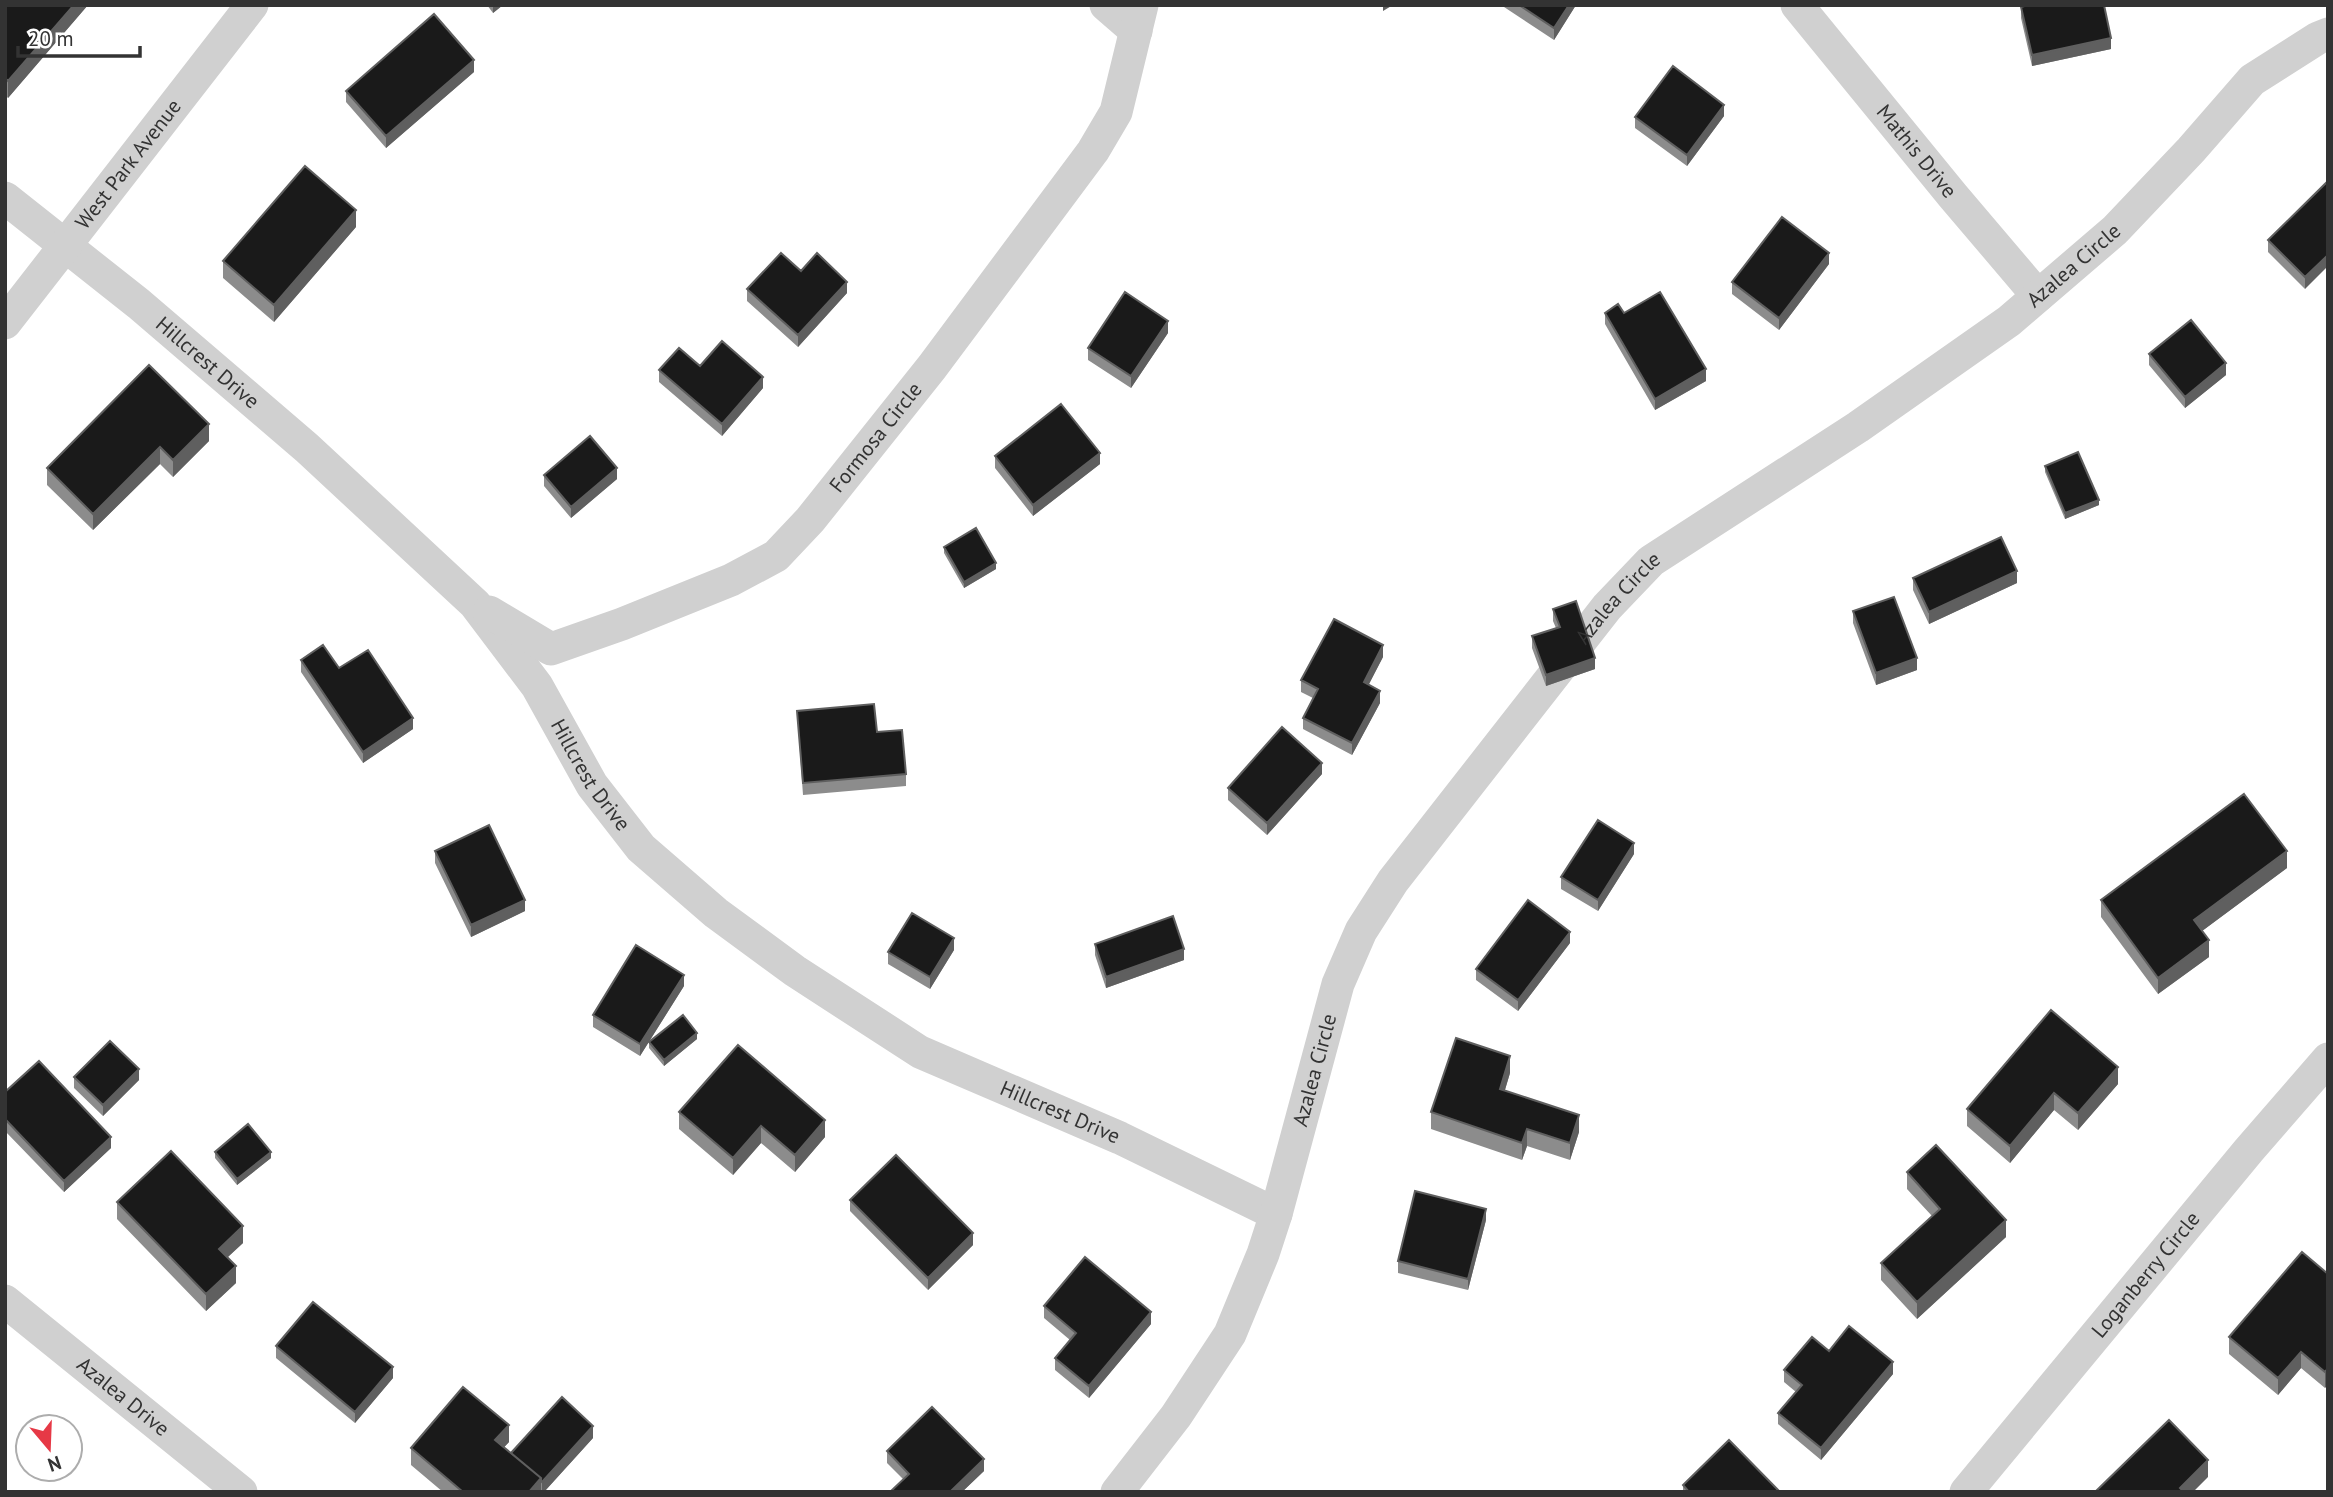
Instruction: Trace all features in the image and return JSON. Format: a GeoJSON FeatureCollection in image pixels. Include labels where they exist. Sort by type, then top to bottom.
{"type":"FeatureCollection","features":[{"type":"Feature","properties":{"kind":"street","name":"West Park Avenue"},"geometry":{"type":"LineString","coordinates":[[5,323],[252,5]]}},
{"type":"Feature","properties":{"kind":"street"},"geometry":{"type":"LineString","coordinates":[[1106,5],[1139,18]]}},
{"type":"Feature","properties":{"kind":"street","name":"Mathis Drive"},"geometry":{"type":"LineString","coordinates":[[1797,5],[1944,186],[2038,296]]}},
{"type":"Feature","properties":{"kind":"street","name":"Formosa Circle"},"geometry":{"type":"LineString","coordinates":[[475,604],[551,649],[622,624],[707,589],[776,556],[810,520],[932,367],[1093,151],[1116,112],[1139,18]]}},
{"type":"Feature","properties":{"kind":"street","name":"Azalea Circle"},"geometry":{"type":"LineString","coordinates":[[1117,1492],[1176,1416],[1230,1334],[1276,1214],[1338,984],[1361,931],[1392,881],[1606,607],[1651,561],[1858,427],[2009,321],[2115,230],[2191,150],[2252,80],[2328,34]]}},
{"type":"Feature","properties":{"kind":"street","name":"Hillcrest Drive"},"geometry":{"type":"LineString","coordinates":[[5,198],[139,304],[307,448],[475,604],[537,686],[592,785],[641,848],[716,913],[805,978],[920,1052],[1120,1138],[1276,1214]]}},
{"type":"Feature","properties":{"kind":"street","name":"Loganberry Circle"},"geometry":{"type":"LineString","coordinates":[[1966,1492],[2249,1150],[2328,1059]]}},
{"type":"Feature","properties":{"kind":"street","name":"Azalea Drive"},"geometry":{"type":"LineString","coordinates":[[5,1301],[241,1492]]}},
{"type":"Feature","properties":{"kind":"building"},"geometry":{"type":"Polygon","coordinates":[[[5,5],[74,5],[8,81],[5,78],[5,5]]]}},
{"type":"Feature","properties":{"kind":"building"},"geometry":{"type":"Polygon","coordinates":[[[1519,5],[1569,5],[1554,28],[1519,5]]]}},
{"type":"Feature","properties":{"kind":"building"},"geometry":{"type":"Polygon","coordinates":[[[2104,5],[2111,38],[2032,55],[2021,7],[2104,5]]]}},
{"type":"Feature","properties":{"kind":"building"},"geometry":{"type":"Polygon","coordinates":[[[434,14],[474,60],[386,136],[346,91],[434,14]]]}},
{"type":"Feature","properties":{"kind":"building"},"geometry":{"type":"Polygon","coordinates":[[[1673,66],[1724,105],[1687,155],[1635,117],[1673,66]]]}},
{"type":"Feature","properties":{"kind":"building"},"geometry":{"type":"Polygon","coordinates":[[[305,166],[356,210],[274,305],[223,261],[305,166]]]}},
{"type":"Feature","properties":{"kind":"building"},"geometry":{"type":"Polygon","coordinates":[[[2328,181],[2328,255],[2305,277],[2268,240],[2328,181]]]}},
{"type":"Feature","properties":{"kind":"building"},"geometry":{"type":"Polygon","coordinates":[[[1782,217],[1829,253],[1779,318],[1732,282],[1782,217]]]}},
{"type":"Feature","properties":{"kind":"building"},"geometry":{"type":"Polygon","coordinates":[[[781,253],[801,271],[817,253],[847,282],[798,335],[747,289],[781,253]]]}},
{"type":"Feature","properties":{"kind":"building"},"geometry":{"type":"Polygon","coordinates":[[[1125,292],[1168,321],[1131,376],[1088,348],[1125,292]]]}},
{"type":"Feature","properties":{"kind":"building"},"geometry":{"type":"Polygon","coordinates":[[[1660,292],[1706,369],[1655,399],[1605,313],[1618,304],[1624,313],[1660,292]]]}},
{"type":"Feature","properties":{"kind":"building"},"geometry":{"type":"Polygon","coordinates":[[[2191,320],[2226,363],[2185,397],[2149,354],[2191,320]]]}},
{"type":"Feature","properties":{"kind":"building"},"geometry":{"type":"Polygon","coordinates":[[[722,341],[763,377],[722,424],[659,370],[679,348],[700,366],[722,341]]]}},
{"type":"Feature","properties":{"kind":"building"},"geometry":{"type":"Polygon","coordinates":[[[149,365],[209,424],[173,460],[160,447],[93,514],[47,468],[149,365]]]}},
{"type":"Feature","properties":{"kind":"building"},"geometry":{"type":"Polygon","coordinates":[[[1061,404],[1100,453],[1033,505],[995,456],[1061,404]]]}},
{"type":"Feature","properties":{"kind":"building"},"geometry":{"type":"Polygon","coordinates":[[[590,436],[617,468],[571,507],[544,475],[590,436]]]}},
{"type":"Feature","properties":{"kind":"building"},"geometry":{"type":"Polygon","coordinates":[[[2078,452],[2099,500],[2065,513],[2045,466],[2078,452]]]}},
{"type":"Feature","properties":{"kind":"building"},"geometry":{"type":"Polygon","coordinates":[[[976,528],[996,563],[964,582],[944,547],[976,528]]]}},
{"type":"Feature","properties":{"kind":"building"},"geometry":{"type":"Polygon","coordinates":[[[2001,537],[2017,571],[1929,612],[1913,578],[2001,537]]]}},
{"type":"Feature","properties":{"kind":"building"},"geometry":{"type":"Polygon","coordinates":[[[1894,597],[1917,658],[1876,673],[1853,611],[1894,597]]]}},
{"type":"Feature","properties":{"kind":"building"},"geometry":{"type":"Polygon","coordinates":[[[1576,601],[1595,658],[1546,675],[1532,636],[1560,627],[1553,609],[1576,601]]]}},
{"type":"Feature","properties":{"kind":"building"},"geometry":{"type":"Polygon","coordinates":[[[1334,619],[1383,645],[1364,682],[1380,691],[1352,743],[1303,718],[1318,689],[1301,680],[1334,619]]]}},
{"type":"Feature","properties":{"kind":"building"},"geometry":{"type":"Polygon","coordinates":[[[323,645],[339,668],[368,650],[413,718],[363,752],[301,660],[323,645]]]}},
{"type":"Feature","properties":{"kind":"building"},"geometry":{"type":"Polygon","coordinates":[[[874,704],[877,732],[902,730],[906,774],[803,783],[797,711],[874,704]]]}},
{"type":"Feature","properties":{"kind":"building"},"geometry":{"type":"Polygon","coordinates":[[[1282,727],[1322,763],[1267,823],[1228,788],[1282,727]]]}},
{"type":"Feature","properties":{"kind":"building"},"geometry":{"type":"Polygon","coordinates":[[[2244,794],[2287,851],[2194,920],[2209,940],[2158,978],[2101,900],[2244,794]]]}},
{"type":"Feature","properties":{"kind":"building"},"geometry":{"type":"Polygon","coordinates":[[[1598,820],[1634,843],[1598,900],[1561,877],[1598,820]]]}},
{"type":"Feature","properties":{"kind":"building"},"geometry":{"type":"Polygon","coordinates":[[[489,825],[525,900],[471,925],[435,851],[489,825]]]}},
{"type":"Feature","properties":{"kind":"building"},"geometry":{"type":"Polygon","coordinates":[[[1528,900],[1570,932],[1518,1000],[1476,969],[1528,900]]]}},
{"type":"Feature","properties":{"kind":"building"},"geometry":{"type":"Polygon","coordinates":[[[912,913],[954,938],[930,977],[888,952],[912,913]]]}},
{"type":"Feature","properties":{"kind":"building"},"geometry":{"type":"Polygon","coordinates":[[[1173,916],[1184,949],[1106,977],[1095,944],[1173,916]]]}},
{"type":"Feature","properties":{"kind":"building"},"geometry":{"type":"Polygon","coordinates":[[[636,945],[684,975],[640,1044],[593,1015],[636,945]]]}},
{"type":"Feature","properties":{"kind":"building"},"geometry":{"type":"Polygon","coordinates":[[[2051,1010],[2118,1067],[2078,1113],[2054,1093],[2010,1146],[1967,1109],[2051,1010]]]}},
{"type":"Feature","properties":{"kind":"building"},"geometry":{"type":"Polygon","coordinates":[[[683,1015],[697,1033],[664,1060],[649,1042],[683,1015]]]}},
{"type":"Feature","properties":{"kind":"building"},"geometry":{"type":"Polygon","coordinates":[[[1456,1038],[1510,1056],[1500,1089],[1579,1115],[1570,1143],[1527,1129],[1522,1143],[1431,1112],[1456,1038]]]}},
{"type":"Feature","properties":{"kind":"building"},"geometry":{"type":"Polygon","coordinates":[[[110,1041],[139,1069],[103,1105],[74,1077],[110,1041]]]}},
{"type":"Feature","properties":{"kind":"building"},"geometry":{"type":"Polygon","coordinates":[[[738,1045],[825,1120],[795,1155],[761,1126],[733,1158],[679,1112],[738,1045]]]}},
{"type":"Feature","properties":{"kind":"building"},"geometry":{"type":"Polygon","coordinates":[[[39,1061],[111,1137],[64,1181],[5,1119],[5,1092],[39,1061]]]}},
{"type":"Feature","properties":{"kind":"building"},"geometry":{"type":"Polygon","coordinates":[[[248,1124],[271,1152],[237,1179],[215,1152],[248,1124]]]}},
{"type":"Feature","properties":{"kind":"building"},"geometry":{"type":"Polygon","coordinates":[[[1936,1145],[2006,1220],[1917,1302],[1881,1263],[1940,1209],[1907,1172],[1936,1145]]]}},
{"type":"Feature","properties":{"kind":"building"},"geometry":{"type":"Polygon","coordinates":[[[171,1151],[243,1226],[219,1249],[236,1266],[206,1294],[117,1202],[171,1151]]]}},
{"type":"Feature","properties":{"kind":"building"},"geometry":{"type":"Polygon","coordinates":[[[896,1155],[973,1233],[928,1278],[850,1200],[896,1155]]]}},
{"type":"Feature","properties":{"kind":"building"},"geometry":{"type":"Polygon","coordinates":[[[1415,1191],[1486,1209],[1468,1279],[1398,1261],[1415,1191]]]}},
{"type":"Feature","properties":{"kind":"building"},"geometry":{"type":"Polygon","coordinates":[[[2302,1252],[2328,1274],[2328,1368],[2325,1372],[2301,1352],[2278,1378],[2229,1337],[2302,1252]]]}},
{"type":"Feature","properties":{"kind":"building"},"geometry":{"type":"Polygon","coordinates":[[[1085,1257],[1151,1312],[1089,1386],[1055,1358],[1076,1333],[1044,1306],[1085,1257]]]}},
{"type":"Feature","properties":{"kind":"building"},"geometry":{"type":"Polygon","coordinates":[[[313,1302],[393,1367],[355,1412],[276,1346],[313,1302]]]}},
{"type":"Feature","properties":{"kind":"building"},"geometry":{"type":"Polygon","coordinates":[[[1849,1326],[1893,1362],[1821,1448],[1778,1413],[1802,1385],[1784,1370],[1812,1337],[1829,1351],[1849,1326]]]}},
{"type":"Feature","properties":{"kind":"building"},"geometry":{"type":"Polygon","coordinates":[[[463,1387],[509,1425],[495,1440],[541,1478],[529,1492],[463,1492],[411,1448],[463,1387]]]}},
{"type":"Feature","properties":{"kind":"building"},"geometry":{"type":"Polygon","coordinates":[[[562,1397],[593,1426],[542,1482],[541,1478],[511,1453],[562,1397]]]}},
{"type":"Feature","properties":{"kind":"building"},"geometry":{"type":"Polygon","coordinates":[[[932,1407],[984,1459],[950,1492],[890,1492],[909,1474],[887,1451],[932,1407]]]}},
{"type":"Feature","properties":{"kind":"building"},"geometry":{"type":"Polygon","coordinates":[[[2169,1420],[2208,1460],[2180,1488],[2184,1492],[2095,1492],[2169,1420]]]}},
{"type":"Feature","properties":{"kind":"building"},"geometry":{"type":"Polygon","coordinates":[[[1729,1440],[1780,1492],[1689,1492],[1683,1485],[1729,1440]]]}}]}
